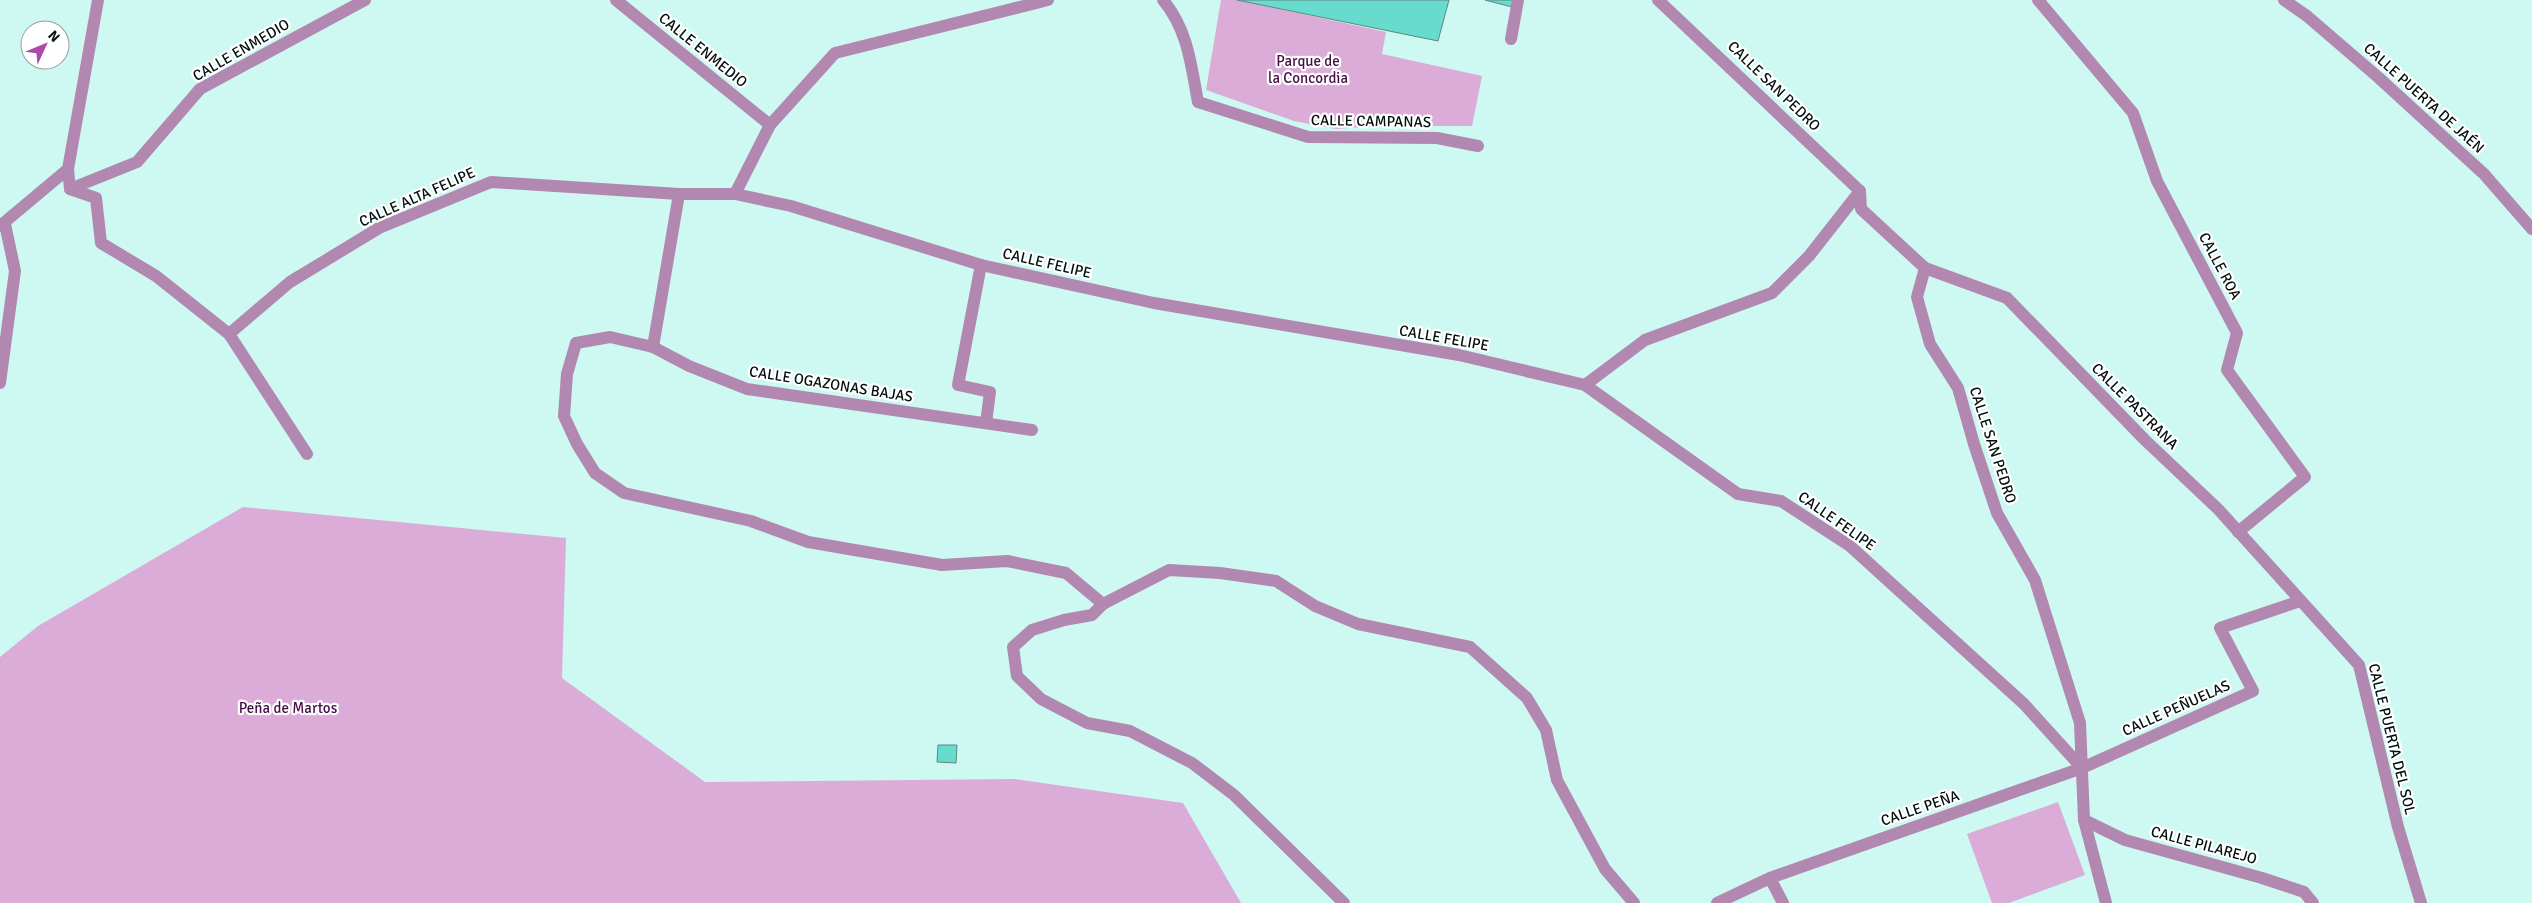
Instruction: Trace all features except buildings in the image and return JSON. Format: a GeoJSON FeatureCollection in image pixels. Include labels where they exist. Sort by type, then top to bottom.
{"type":"FeatureCollection","features":[{"type":"Feature","properties":{"kind":"street"},"geometry":{"type":"LineString","coordinates":[[98,0],[68,169],[70,188],[96,198],[102,243],[156,276],[228,334],[307,454]]}},
{"type":"Feature","properties":{"kind":"street","name":"CALLE ENMEDIO"},"geometry":{"type":"LineString","coordinates":[[70,188],[137,162],[200,89],[365,0]]}},
{"type":"Feature","properties":{"kind":"street","name":"CALLE ENMEDIO"},"geometry":{"type":"LineString","coordinates":[[616,0],[770,126]]}},
{"type":"Feature","properties":{"kind":"street"},"geometry":{"type":"LineString","coordinates":[[735,194],[770,126],[835,53],[1048,0]]}},
{"type":"Feature","properties":{"kind":"street","name":"CALLE CAMPANAS"},"geometry":{"type":"LineString","coordinates":[[1163,0],[1182,28],[1189,52],[1198,102],[1308,138],[1351,140],[1437,138],[1478,146]]}},
{"type":"Feature","properties":{"kind":"street"},"geometry":{"type":"LineString","coordinates":[[1511,39],[1518,0]]}},
{"type":"Feature","properties":{"kind":"street","name":"CALLE SAN PEDRO"},"geometry":{"type":"LineString","coordinates":[[1658,0],[1860,191]]}},
{"type":"Feature","properties":{"kind":"street","name":"CALLE ROA"},"geometry":{"type":"LineString","coordinates":[[2038,0],[2133,113],[2157,181],[2236,333],[2227,370],[2305,477],[2238,532]]}},
{"type":"Feature","properties":{"kind":"street","name":"CALLE PUERTA DE JAÉN"},"geometry":{"type":"LineString","coordinates":[[2284,0],[2307,16],[2372,72],[2477,168],[2532,229]]}},
{"type":"Feature","properties":{"kind":"street"},"geometry":{"type":"LineString","coordinates":[[0,383],[15,271],[2,225],[68,169]]}},
{"type":"Feature","properties":{"kind":"street","name":"CALLE ALTA FELIPE"},"geometry":{"type":"LineString","coordinates":[[228,334],[290,282],[379,228],[491,182],[679,194]]}},
{"type":"Feature","properties":{"kind":"street"},"geometry":{"type":"LineString","coordinates":[[1860,191],[1861,209],[1925,268]]}},
{"type":"Feature","properties":{"kind":"street"},"geometry":{"type":"LineString","coordinates":[[1586,386],[1645,340],[1772,293],[1809,256],[1860,191]]}},
{"type":"Feature","properties":{"kind":"street"},"geometry":{"type":"LineString","coordinates":[[653,346],[679,194]]}},
{"type":"Feature","properties":{"kind":"street","name":"CALLE FELIPE"},"geometry":{"type":"LineString","coordinates":[[679,194],[735,194],[791,206],[981,264],[1154,303],[1459,355],[1586,386],[1738,494],[1781,501],[1850,546],[2024,704],[2082,768]]}},
{"type":"Feature","properties":{"kind":"street"},"geometry":{"type":"LineString","coordinates":[[981,264],[958,385],[990,392],[986,423]]}},
{"type":"Feature","properties":{"kind":"street","name":"CALLE SAN PEDRO"},"geometry":{"type":"LineString","coordinates":[[1925,268],[1917,297],[1930,344],[1958,388],[1997,513],[2035,580],[2080,723],[2084,820],[2106,903]]}},
{"type":"Feature","properties":{"kind":"street","name":"CALLE PASTRANA"},"geometry":{"type":"LineString","coordinates":[[1925,268],[2007,298],[2138,434],[2218,509],[2300,601]]}},
{"type":"Feature","properties":{"kind":"street","name":"CALLE OGAZONAS BAJAS"},"geometry":{"type":"LineString","coordinates":[[1032,430],[747,389],[689,366],[653,346],[610,337],[576,343],[567,374],[564,416],[577,444],[595,473],[624,493],[661,503],[752,520],[808,542],[942,565],[1007,561],[1066,573],[1103,604]]}},
{"type":"Feature","properties":{"kind":"street"},"geometry":{"type":"LineString","coordinates":[[1344,903],[1234,795],[1192,763],[1130,731],[1087,723],[1041,699],[1017,676],[1013,647],[1032,630],[1064,620],[1092,615],[1103,604],[1169,570],[1220,573],[1276,581],[1315,606],[1358,624],[1470,647],[1527,698],[1546,730],[1557,780],[1605,869],[1634,903]]}},
{"type":"Feature","properties":{"kind":"street","name":"CALLE PEÑUELAS"},"geometry":{"type":"LineString","coordinates":[[2082,768],[2253,691],[2220,628],[2300,601]]}},
{"type":"Feature","properties":{"kind":"street","name":"CALLE PUERTA DEL SOL"},"geometry":{"type":"LineString","coordinates":[[2300,601],[2359,665],[2398,827],[2421,903]]}},
{"type":"Feature","properties":{"kind":"street","name":"CALLE PEÑA"},"geometry":{"type":"LineString","coordinates":[[1717,903],[1770,878],[2082,768]]}},
{"type":"Feature","properties":{"kind":"street","name":"CALLE PILAREJO"},"geometry":{"type":"LineString","coordinates":[[2084,820],[2125,840],[2262,878],[2304,892],[2313,903]]}},
{"type":"Feature","properties":{"kind":"street"},"geometry":{"type":"LineString","coordinates":[[1770,878],[1783,903]]}},
{"type":"Feature","properties":{"kind":"green space","name":"Parque de la Concordia"},"geometry":{"type":"Polygon","coordinates":[[[1221,0],[1237,0],[1386,32],[1382,54],[1482,76],[1472,126],[1377,126],[1336,129],[1294,121],[1206,90],[1221,0]]]}},
{"type":"Feature","properties":{"kind":"green space","name":"Peña de Martos"},"geometry":{"type":"Polygon","coordinates":[[[243,507],[566,538],[562,678],[705,782],[1014,779],[1183,803],[1241,903],[0,903],[0,657],[38,626],[243,507]]]}},
{"type":"Feature","properties":{"kind":"green space"},"geometry":{"type":"Polygon","coordinates":[[[2058,802],[2085,875],[2009,903],[1992,903],[1967,834],[2058,802]]]}}]}
